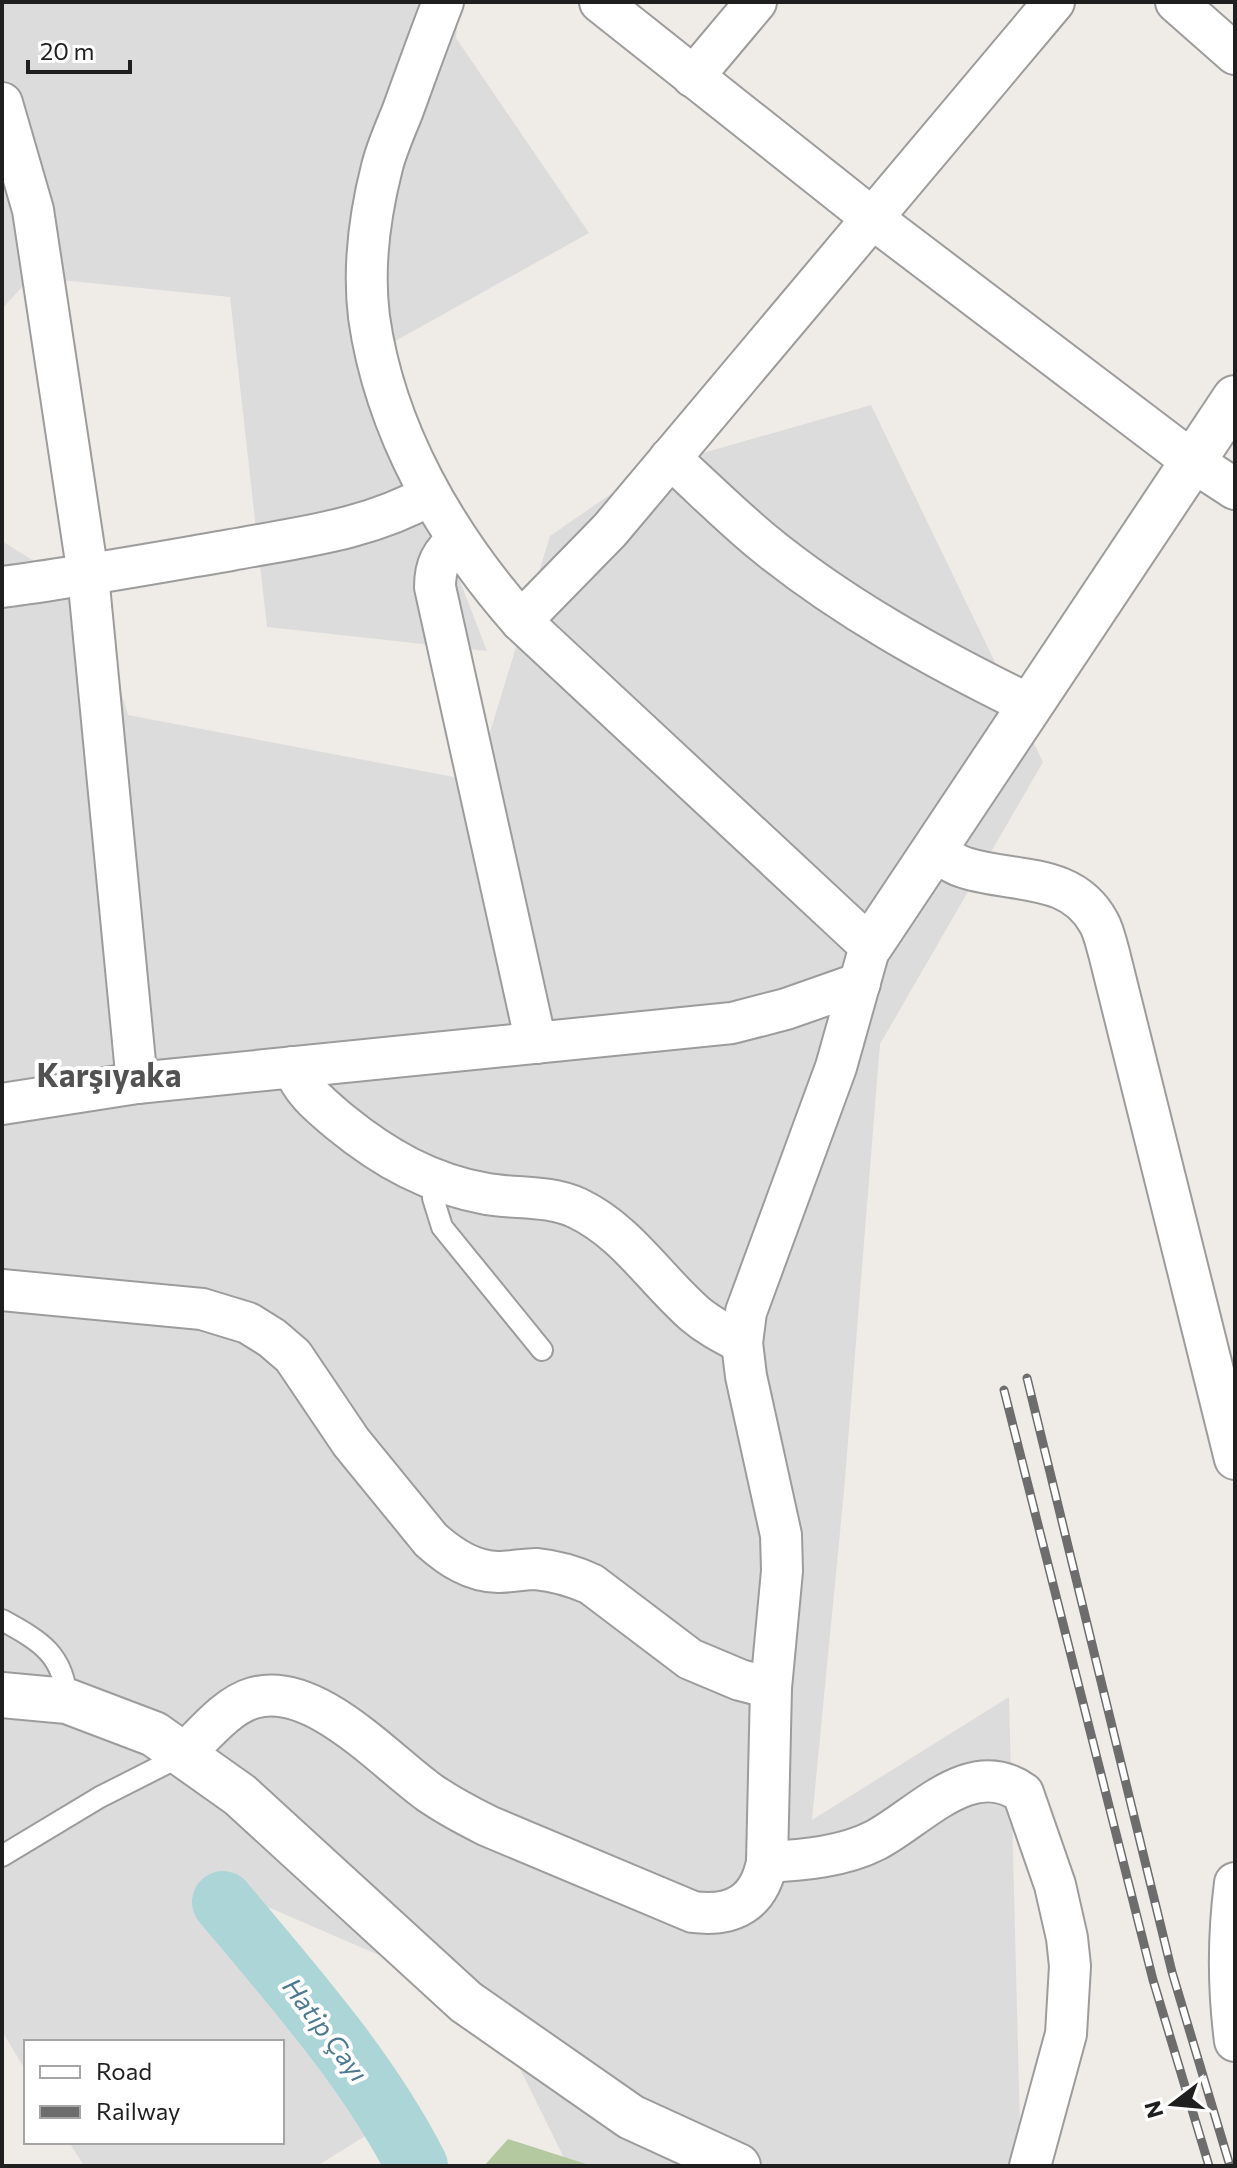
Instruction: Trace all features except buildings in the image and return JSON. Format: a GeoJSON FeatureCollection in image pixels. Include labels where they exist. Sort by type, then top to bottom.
{"type":"FeatureCollection","features":[{"type":"Feature","properties":{"kind":"street"},"geometry":{"type":"LineString","coordinates":[[443,2],[382,165],[368,240],[369,314],[378,366],[397,421],[430,495],[495,592],[865,964]]}},
{"type":"Feature","properties":{"kind":"street"},"geometry":{"type":"LineString","coordinates":[[600,2],[872,218],[1192,461],[1235,489]]}},
{"type":"Feature","properties":{"kind":"street"},"geometry":{"type":"LineString","coordinates":[[693,77],[756,2]]}},
{"type":"Feature","properties":{"kind":"street"},"geometry":{"type":"LineString","coordinates":[[521,621],[610,530],[1054,2]]}},
{"type":"Feature","properties":{"kind":"street"},"geometry":{"type":"LineString","coordinates":[[1176,2],[1235,54]]}},
{"type":"Feature","properties":{"kind":"street"},"geometry":{"type":"LineString","coordinates":[[2,103],[33,210],[88,575],[137,1083]]}},
{"type":"Feature","properties":{"kind":"street"},"geometry":{"type":"LineString","coordinates":[[183,1755],[235,1706],[252,1698],[288,1696],[351,1729],[456,1810],[488,1826],[693,1912],[713,1915],[728,1912],[755,1893],[765,1875],[767,1862],[771,1688],[782,1571],[781,1535],[746,1376],[742,1343],[746,1312],[836,1067],[865,964],[934,850],[1235,398]]}},
{"type":"Feature","properties":{"kind":"street"},"geometry":{"type":"LineString","coordinates":[[670,458],[762,541],[832,592],[904,639],[1030,705]]}},
{"type":"Feature","properties":{"kind":"street"},"geometry":{"type":"LineString","coordinates":[[2,587],[88,575],[346,529],[390,516],[430,495]]}},
{"type":"Feature","properties":{"kind":"street"},"geometry":{"type":"LineString","coordinates":[[458,540],[446,549],[439,562],[435,587],[536,1043]]}},
{"type":"Feature","properties":{"kind":"street"},"geometry":{"type":"LineString","coordinates":[[934,850],[965,868],[1039,881],[1064,889],[1084,903],[1100,924],[1235,1459]]}},
{"type":"Feature","properties":{"kind":"street"},"geometry":{"type":"LineString","coordinates":[[2,1104],[137,1083],[732,1023],[786,1009],[865,964]]}},
{"type":"Feature","properties":{"kind":"street"},"geometry":{"type":"LineString","coordinates":[[293,1067],[309,1096],[375,1149],[407,1168],[434,1180],[489,1194],[551,1200],[593,1216],[612,1230],[694,1313],[742,1343]]}},
{"type":"Feature","properties":{"kind":"street"},"geometry":{"type":"LineString","coordinates":[[2,1290],[202,1309],[248,1323],[293,1356],[351,1442],[431,1540],[447,1554],[466,1565],[495,1572],[534,1569],[574,1576],[591,1584],[690,1659],[740,1680],[771,1688]]}},
{"type":"Feature","properties":{"kind":"street"},"geometry":{"type":"LineString","coordinates":[[2,1695],[67,1701],[154,1734],[240,1795],[466,2002],[631,2117],[738,2166]]}},
{"type":"Feature","properties":{"kind":"street"},"geometry":{"type":"LineString","coordinates":[[767,1862],[826,1856],[874,1841],[969,1783],[992,1780],[1013,1786],[1023,1793],[1058,1898],[1070,1966],[1066,2034],[1030,2166]]}},
{"type":"Feature","properties":{"kind":"street"},"geometry":{"type":"LineString","coordinates":[[1235,1883],[1228,1954],[1235,2041]]}},
{"type":"Feature","properties":{"kind":"lane"},"geometry":{"type":"LineString","coordinates":[[434,1180],[433,1198],[442,1227],[542,1350]]}},
{"type":"Feature","properties":{"kind":"lane"},"geometry":{"type":"LineString","coordinates":[[2,1620],[38,1640],[48,1650],[62,1675],[67,1701]]}},
{"type":"Feature","properties":{"kind":"lane"},"geometry":{"type":"LineString","coordinates":[[2,1856],[100,1797],[183,1755]]}},
{"type":"Feature","properties":{"kind":"shaded area"},"geometry":{"type":"Polygon","coordinates":[[[2,2],[459,2],[456,38],[589,233],[372,354],[487,651],[267,627],[230,297],[31,277],[2,309],[2,2]]]}},
{"type":"Feature","properties":{"kind":"shaded area"},"geometry":{"type":"Polygon","coordinates":[[[871,405],[1043,762],[880,1044],[844,1491],[812,1820],[1009,1697],[1021,2166],[568,2166],[487,2002],[245,1897],[370,2133],[317,2166],[84,2166],[70,2144],[284,2144],[284,2040],[24,2040],[24,2068],[2,2031],[2,541],[94,599],[128,715],[475,781],[550,536],[647,469],[871,405]]]}},
{"type":"Feature","properties":{"kind":"green space"},"geometry":{"type":"Polygon","coordinates":[[[508,2139],[586,2164],[590,2166],[484,2166],[508,2139]]]}},
{"type":"Feature","properties":{"kind":"waterway","name":"Hatip Çayı"},"geometry":{"type":"LineString","coordinates":[[223,1902],[352,2062],[417,2166]]}},
{"type":"Feature","properties":{"kind":"railway"},"geometry":{"type":"LineString","coordinates":[[1027,1378],[1172,1972],[1230,2166]]}},
{"type":"Feature","properties":{"kind":"railway"},"geometry":{"type":"LineString","coordinates":[[1004,1390],[1153,1980],[1209,2166]]}},
{"type":"Feature","properties":{"kind":"district","name":"Karşıyaka"},"geometry":{"type":"Point","coordinates":[109,1076]}}]}
